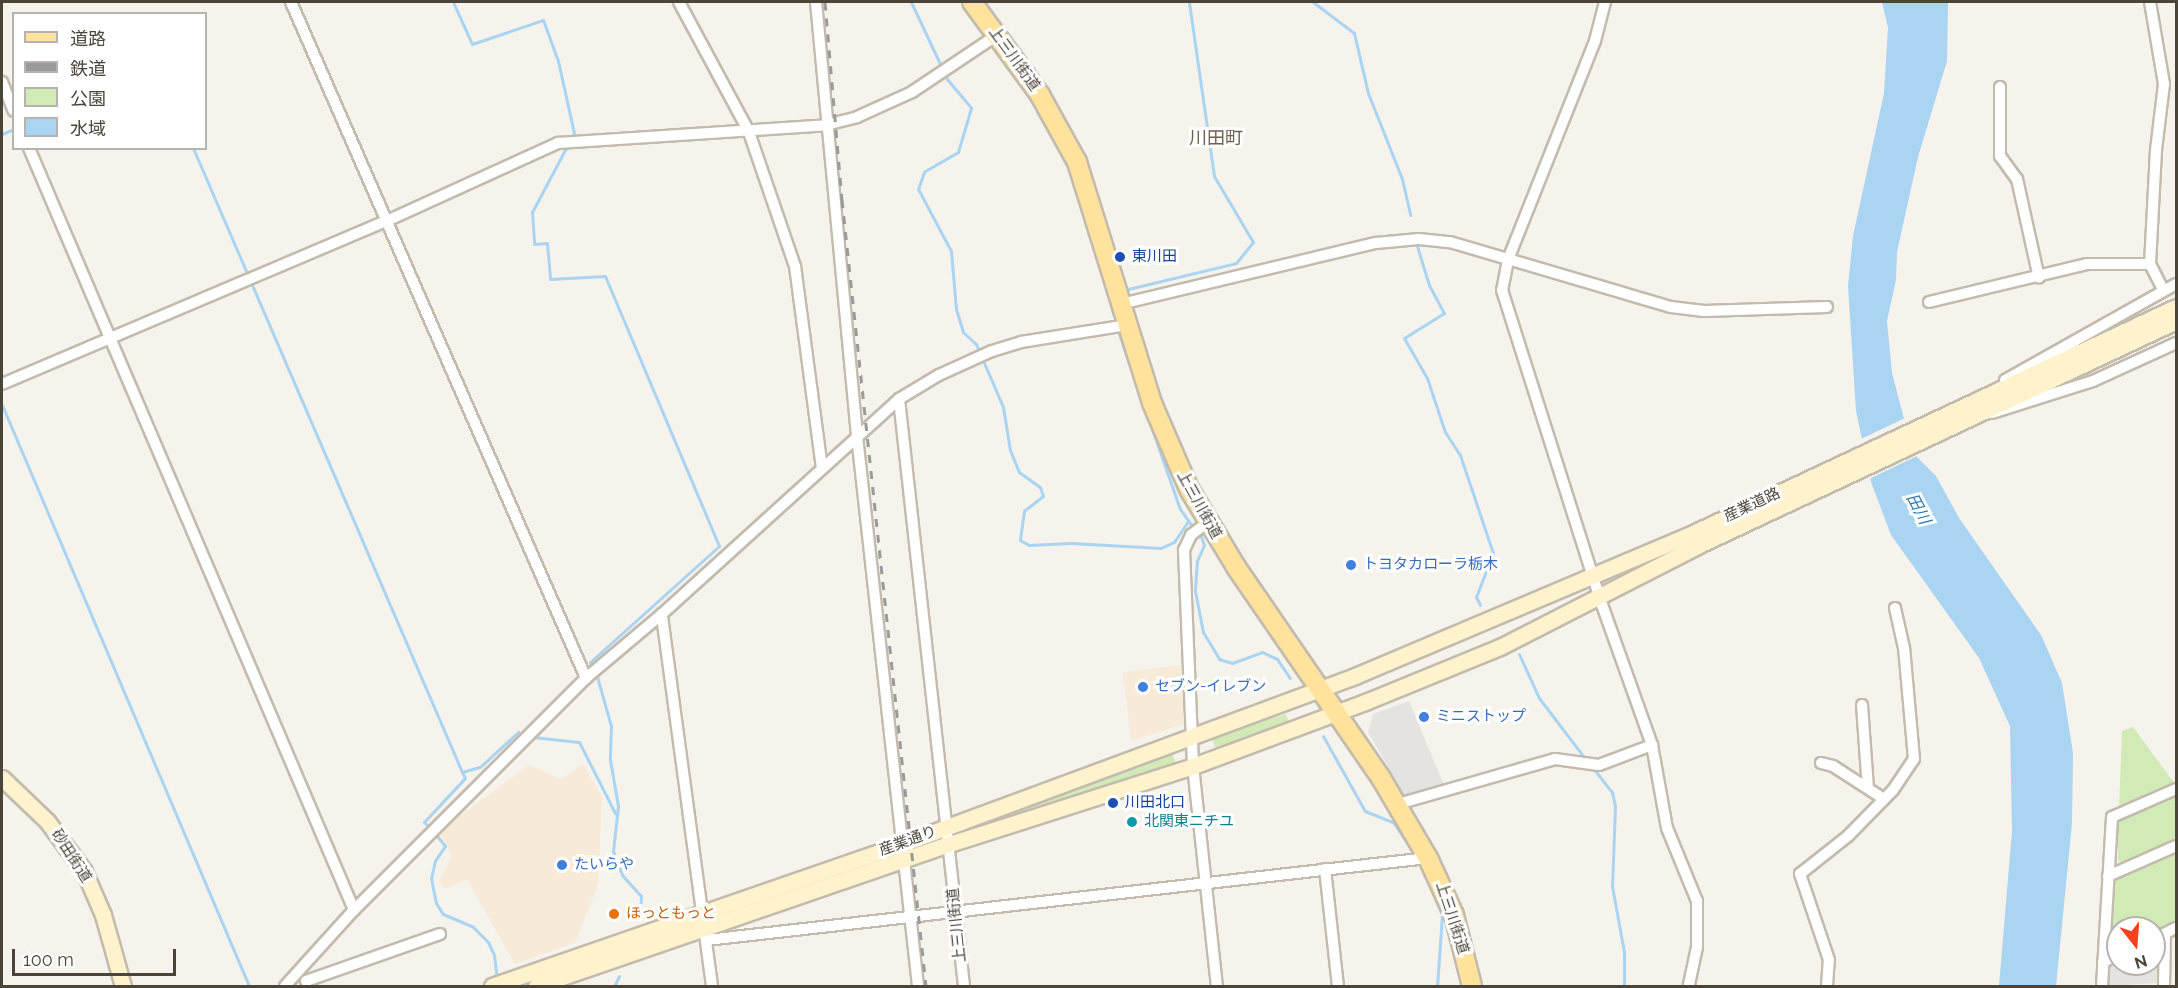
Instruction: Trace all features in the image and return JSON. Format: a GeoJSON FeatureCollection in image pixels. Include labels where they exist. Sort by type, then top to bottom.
{"type":"FeatureCollection","features":[{"type":"Feature","properties":{"kind":"main road","name":"上三川街道"},"geometry":{"type":"LineString","coordinates":[[972,2],[1041,95],[1077,162],[1164,436],[1208,522],[1398,804],[1428,858],[1454,915],[1472,987]]}},
{"type":"Feature","properties":{"kind":"street"},"geometry":{"type":"LineString","coordinates":[[291,2],[389,220],[586,678]]}},
{"type":"Feature","properties":{"kind":"street"},"geometry":{"type":"LineString","coordinates":[[679,2],[749,132],[795,266],[822,468]]}},
{"type":"Feature","properties":{"kind":"street"},"geometry":{"type":"LineString","coordinates":[[816,2],[857,436],[918,987]]}},
{"type":"Feature","properties":{"kind":"street"},"geometry":{"type":"LineString","coordinates":[[1605,2],[1595,41],[1508,260],[1502,290],[1600,599],[1652,745],[1667,828],[1697,901],[1697,947],[1689,987]]}},
{"type":"Feature","properties":{"kind":"street"},"geometry":{"type":"LineString","coordinates":[[2150,2],[2164,84],[2156,150],[2150,264],[2170,294]]}},
{"type":"Feature","properties":{"kind":"street"},"geometry":{"type":"LineString","coordinates":[[2,384],[389,220],[558,142],[749,132],[826,125],[857,117],[912,92],[997,35]]}},
{"type":"Feature","properties":{"kind":"street"},"geometry":{"type":"LineString","coordinates":[[2,82],[12,106]]}},
{"type":"Feature","properties":{"kind":"street"},"geometry":{"type":"LineString","coordinates":[[2000,87],[2000,156],[2017,179],[2038,278]]}},
{"type":"Feature","properties":{"kind":"street"},"geometry":{"type":"LineString","coordinates":[[30,150],[354,910]]}},
{"type":"Feature","properties":{"kind":"street"},"geometry":{"type":"LineString","coordinates":[[1121,304],[1384,242],[1419,239],[1450,242],[1671,307],[1704,311],[1827,307]]}},
{"type":"Feature","properties":{"kind":"street"},"geometry":{"type":"LineString","coordinates":[[1929,302],[2104,262],[2150,264]]}},
{"type":"Feature","properties":{"kind":"street"},"geometry":{"type":"LineString","coordinates":[[2107,347],[2170,294],[2176,284]]}},
{"type":"Feature","properties":{"kind":"street"},"geometry":{"type":"LineString","coordinates":[[1966,412],[2170,294]]}},
{"type":"Feature","properties":{"kind":"street","name":"産業道路"},"geometry":{"type":"LineString","coordinates":[[2107,347],[2176,307]]}},
{"type":"Feature","properties":{"kind":"street","name":"産業道路"},"geometry":{"type":"LineString","coordinates":[[1336,713],[1500,647],[1600,599],[1849,467],[2107,347],[2176,321]]}},
{"type":"Feature","properties":{"kind":"street"},"geometry":{"type":"LineString","coordinates":[[285,987],[354,910],[586,678],[662,614],[899,399],[939,375],[992,351],[1021,342],[1127,325]]}},
{"type":"Feature","properties":{"kind":"street"},"geometry":{"type":"LineString","coordinates":[[2107,347],[2176,330]]}},
{"type":"Feature","properties":{"kind":"street"},"geometry":{"type":"LineString","coordinates":[[1966,412],[2019,407],[2093,381],[2176,343]]}},
{"type":"Feature","properties":{"kind":"street","name":"上三川街道"},"geometry":{"type":"LineString","coordinates":[[899,399],[964,987]]}},
{"type":"Feature","properties":{"kind":"street","name":"産業道路"},"geometry":{"type":"LineString","coordinates":[[1321,689],[1849,467]]}},
{"type":"Feature","properties":{"kind":"street"},"geometry":{"type":"LineString","coordinates":[[1208,522],[1191,535],[1184,550],[1193,766],[1217,987]]}},
{"type":"Feature","properties":{"kind":"street"},"geometry":{"type":"LineString","coordinates":[[1827,987],[1829,960],[1800,874],[1848,836],[1884,799],[1914,759],[1904,648],[1895,608]]}},
{"type":"Feature","properties":{"kind":"street"},"geometry":{"type":"LineString","coordinates":[[662,614],[712,987]]}},
{"type":"Feature","properties":{"kind":"street","name":"産業通り"},"geometry":{"type":"LineString","coordinates":[[492,987],[705,927],[947,826],[1321,689]]}},
{"type":"Feature","properties":{"kind":"street"},"geometry":{"type":"LineString","coordinates":[[1862,705],[1868,788]]}},
{"type":"Feature","properties":{"kind":"street","name":"産業通り"},"geometry":{"type":"LineString","coordinates":[[536,987],[949,844],[1193,766],[1336,713]]}},
{"type":"Feature","properties":{"kind":"street"},"geometry":{"type":"LineString","coordinates":[[1398,804],[1555,759],[1599,765],[1652,745]]}},
{"type":"Feature","properties":{"kind":"street"},"geometry":{"type":"LineString","coordinates":[[1821,763],[1884,799]]}},
{"type":"Feature","properties":{"kind":"street","name":"砂田街道"},"geometry":{"type":"LineString","coordinates":[[2,778],[47,821],[84,871],[103,915],[123,987]]}},
{"type":"Feature","properties":{"kind":"street"},"geometry":{"type":"LineString","coordinates":[[2102,987],[2112,817],[2176,789]]}},
{"type":"Feature","properties":{"kind":"street"},"geometry":{"type":"LineString","coordinates":[[2108,876],[2176,846]]}},
{"type":"Feature","properties":{"kind":"street"},"geometry":{"type":"LineString","coordinates":[[705,927],[910,917],[1428,858]]}},
{"type":"Feature","properties":{"kind":"street"},"geometry":{"type":"LineString","coordinates":[[1325,869],[1338,987]]}},
{"type":"Feature","properties":{"kind":"street"},"geometry":{"type":"LineString","coordinates":[[301,969],[306,984],[440,934]]}},
{"type":"Feature","properties":{"kind":"shaded area"},"geometry":{"type":"Polygon","coordinates":[[[1182,665],[1184,724],[1131,741],[1123,672],[1182,665]]]}},
{"type":"Feature","properties":{"kind":"shaded area"},"geometry":{"type":"Polygon","coordinates":[[[1409,701],[1444,785],[1405,796],[1368,732],[1373,714],[1409,701]]]}},
{"type":"Feature","properties":{"kind":"shaded area"},"geometry":{"type":"Polygon","coordinates":[[[583,764],[602,796],[598,885],[575,943],[515,964],[467,879],[445,889],[439,881],[452,856],[439,831],[529,765],[561,779],[583,764]]]}},
{"type":"Feature","properties":{"kind":"shaded area"},"geometry":{"type":"Polygon","coordinates":[[[2107,976],[2158,976],[2158,983],[2106,986],[2107,976]]]}},
{"type":"Feature","properties":{"kind":"green space"},"geometry":{"type":"Polygon","coordinates":[[[1286,714],[1290,725],[1217,751],[1211,737],[1286,714]]]}},
{"type":"Feature","properties":{"kind":"green space"},"geometry":{"type":"Polygon","coordinates":[[[2133,727],[2175,784],[2119,809],[2122,731],[2133,727]]]}},
{"type":"Feature","properties":{"kind":"green space"},"geometry":{"type":"Polygon","coordinates":[[[1171,749],[1176,765],[975,829],[973,823],[1171,749]]]}},
{"type":"Feature","properties":{"kind":"green space"},"geometry":{"type":"Polygon","coordinates":[[[2170,795],[2176,797],[2176,841],[2125,863],[2118,861],[2118,822],[2121,816],[2170,795]]]}},
{"type":"Feature","properties":{"kind":"green space"},"geometry":{"type":"Polygon","coordinates":[[[2176,850],[2176,923],[2166,928],[2166,916],[2111,916],[2115,880],[2176,850]]]}},
{"type":"Feature","properties":{"kind":"water","name":"田川"},"geometry":{"type":"Polygon","coordinates":[[[1882,2],[1948,2],[1947,61],[1918,157],[1897,252],[1896,280],[1887,321],[1892,373],[1913,453],[1936,476],[1959,518],[2041,635],[2062,683],[2073,753],[2072,823],[2056,986],[1999,986],[2012,831],[2010,726],[1979,658],[1891,535],[1871,482],[1856,411],[1848,286],[1853,236],[1884,93],[1888,28],[1882,2]]]}},
{"type":"Feature","properties":{"kind":"pier"},"geometry":{"type":"Polygon","coordinates":[[[1905,418],[1919,455],[1867,480],[1859,440],[1905,418]]]}},
{"type":"Feature","properties":{"kind":"waterway"},"geometry":{"type":"LineString","coordinates":[[453,2],[472,44],[543,20],[558,61],[574,133],[570,140]]}},
{"type":"Feature","properties":{"kind":"waterway"},"geometry":{"type":"LineString","coordinates":[[911,2],[947,79],[971,108],[958,152],[924,172],[918,189],[951,251],[956,309],[963,332],[976,344],[1003,407],[1010,450],[1019,472],[1040,487],[1043,496],[1024,511],[1020,540],[1029,545],[1071,543],[1161,548],[1174,542],[1188,521]]}},
{"type":"Feature","properties":{"kind":"waterway"},"geometry":{"type":"LineString","coordinates":[[1128,289],[1236,263],[1253,242],[1214,176],[1189,2]]}},
{"type":"Feature","properties":{"kind":"waterway"},"geometry":{"type":"LineString","coordinates":[[1313,2],[1354,33],[1368,93],[1402,179],[1410,215]]}},
{"type":"Feature","properties":{"kind":"waterway"},"geometry":{"type":"LineString","coordinates":[[2,134],[12,130]]}},
{"type":"Feature","properties":{"kind":"waterway"},"geometry":{"type":"LineString","coordinates":[[567,146],[532,212],[534,244],[547,243],[550,279],[605,276],[719,546],[590,662],[593,668]]}},
{"type":"Feature","properties":{"kind":"waterway"},"geometry":{"type":"LineString","coordinates":[[194,150],[462,772],[480,767],[518,732]]}},
{"type":"Feature","properties":{"kind":"waterway"},"geometry":{"type":"LineString","coordinates":[[1417,246],[1429,285],[1444,313],[1404,338],[1427,378],[1445,432],[1460,455],[1493,553],[1476,597],[1480,605]]}},
{"type":"Feature","properties":{"kind":"waterway"},"geometry":{"type":"LineString","coordinates":[[1111,306],[1114,316]]}},
{"type":"Feature","properties":{"kind":"waterway"},"geometry":{"type":"LineString","coordinates":[[1119,334],[1180,509],[1192,526]]}},
{"type":"Feature","properties":{"kind":"waterway"},"geometry":{"type":"LineString","coordinates":[[2,405],[249,986]]}},
{"type":"Feature","properties":{"kind":"waterway"},"geometry":{"type":"LineString","coordinates":[[1201,536],[1204,545],[1197,561],[1195,591],[1203,632],[1219,659],[1232,663],[1262,652],[1277,659],[1290,678]]}},
{"type":"Feature","properties":{"kind":"waterway"},"geometry":{"type":"LineString","coordinates":[[1519,654],[1539,698],[1587,761]]}},
{"type":"Feature","properties":{"kind":"waterway"},"geometry":{"type":"LineString","coordinates":[[596,673],[611,726],[610,760],[618,806],[613,851],[622,875],[641,896],[640,917]]}},
{"type":"Feature","properties":{"kind":"waterway"},"geometry":{"type":"LineString","coordinates":[[1323,736],[1365,811],[1394,823],[1413,852]]}},
{"type":"Feature","properties":{"kind":"waterway"},"geometry":{"type":"LineString","coordinates":[[533,737],[579,742],[615,813]]}},
{"type":"Feature","properties":{"kind":"waterway"},"geometry":{"type":"LineString","coordinates":[[1593,768],[1612,792],[1615,806],[1612,886],[1624,952],[1624,986]]}},
{"type":"Feature","properties":{"kind":"waterway"},"geometry":{"type":"LineString","coordinates":[[428,826],[424,822],[465,778],[462,772]]}},
{"type":"Feature","properties":{"kind":"waterway"},"geometry":{"type":"LineString","coordinates":[[437,836],[445,846],[435,861],[431,878],[436,903],[443,914],[473,927],[488,942],[494,955],[497,979]]}},
{"type":"Feature","properties":{"kind":"waterway"},"geometry":{"type":"LineString","coordinates":[[1421,865],[1442,915],[1437,986]]}},
{"type":"Feature","properties":{"kind":"waterway"},"geometry":{"type":"LineString","coordinates":[[614,986],[619,976]]}},
{"type":"Feature","properties":{"kind":"railway"},"geometry":{"type":"LineString","coordinates":[[825,2],[842,200],[926,986]]}},
{"type":"Feature","properties":{"kind":"place","name":"東川田"},"geometry":{"type":"Point","coordinates":[1120,257]}},
{"type":"Feature","properties":{"kind":"place","name":"トヨタカローラ栃木"},"geometry":{"type":"Point","coordinates":[1351,565]}},
{"type":"Feature","properties":{"kind":"place","name":"セブン-イレブン"},"geometry":{"type":"Point","coordinates":[1143,687]}},
{"type":"Feature","properties":{"kind":"place","name":"ミニストップ"},"geometry":{"type":"Point","coordinates":[1424,717]}},
{"type":"Feature","properties":{"kind":"place","name":"川田北口"},"geometry":{"type":"Point","coordinates":[1113,803]}},
{"type":"Feature","properties":{"kind":"place","name":"北関東ニチユ"},"geometry":{"type":"Point","coordinates":[1132,822]}},
{"type":"Feature","properties":{"kind":"place","name":"たいらや"},"geometry":{"type":"Point","coordinates":[562,865]}},
{"type":"Feature","properties":{"kind":"place","name":"ほっともっと"},"geometry":{"type":"Point","coordinates":[614,914]}},
{"type":"Feature","properties":{"kind":"district","name":"川田町"},"geometry":{"type":"Point","coordinates":[1216,138]}}]}
